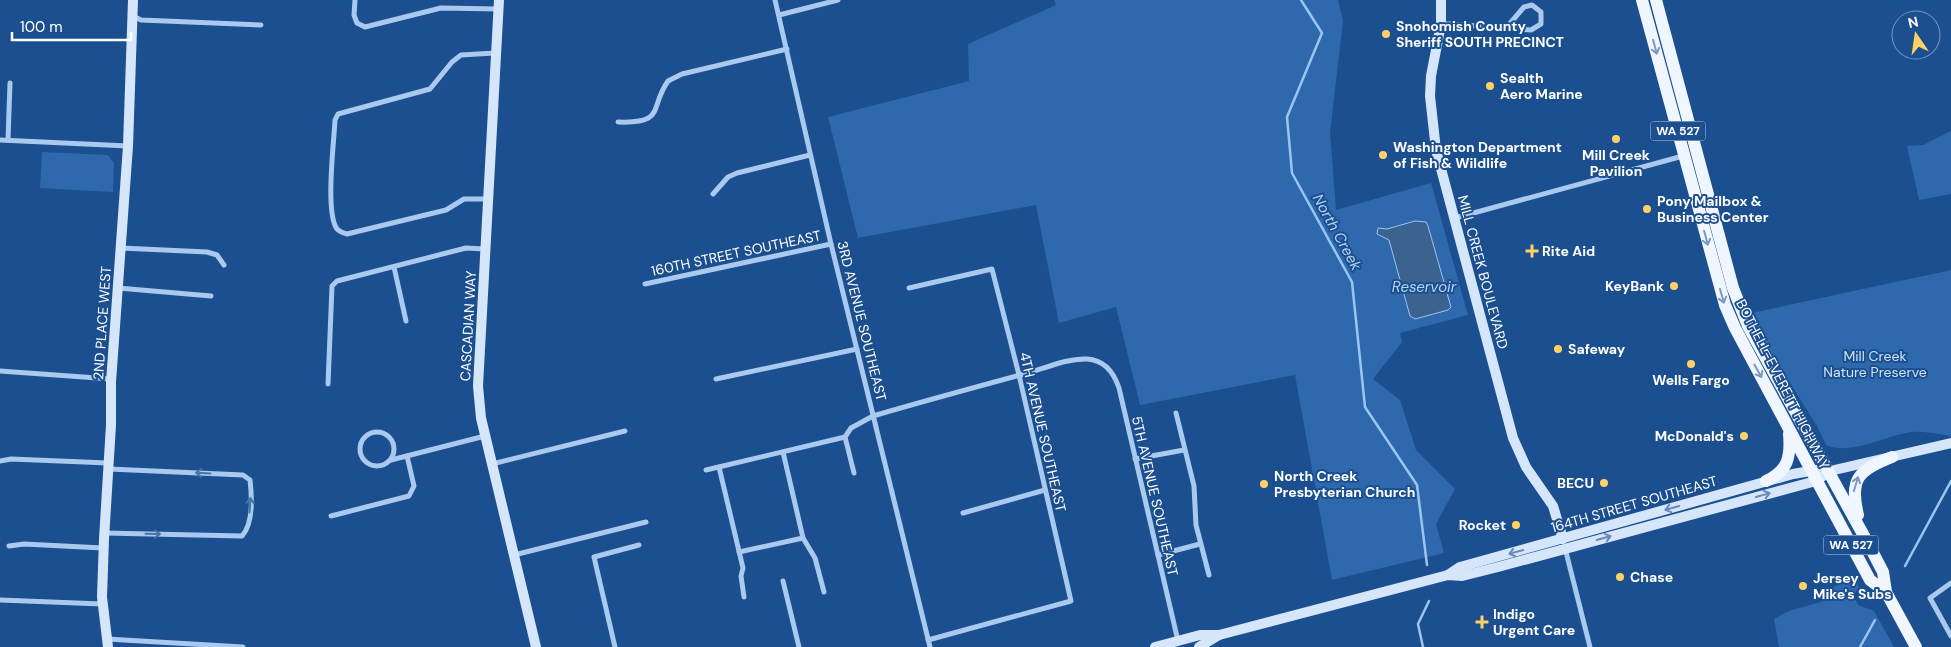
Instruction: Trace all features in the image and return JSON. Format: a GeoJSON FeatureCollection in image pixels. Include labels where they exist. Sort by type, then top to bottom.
{"type":"FeatureCollection","features":[{"type":"Feature","properties":{"kind":"main road","name":"BOTHELL-EVERETT HIGHWAY"},"geometry":{"type":"LineString","coordinates":[[1642,0],[1669,96],[1690,153],[1704,201],[1714,221],[1732,288],[1748,326],[1830,471],[1883,572],[1886,592],[1916,647]]}},
{"type":"Feature","properties":{"kind":"main road","name":"BOTHELL-EVERETT HIGHWAY"},"geometry":{"type":"LineString","coordinates":[[1656,0],[1725,305],[1870,580],[1886,592]]}},
{"type":"Feature","properties":{"kind":"main road"},"geometry":{"type":"LineString","coordinates":[[1766,481],[1782,472],[1789,460],[1788,427]]}},
{"type":"Feature","properties":{"kind":"main road"},"geometry":{"type":"LineString","coordinates":[[1861,530],[1856,508],[1855,484],[1866,469],[1892,456]]}},
{"type":"Feature","properties":{"kind":"street","name":"2ND PLACE WEST"},"geometry":{"type":"LineString","coordinates":[[107,643],[103,604],[104,533],[109,466],[112,379],[128,146],[133,0]]}},
{"type":"Feature","properties":{"kind":"street"},"geometry":{"type":"LineString","coordinates":[[355,0],[354,15],[357,23],[365,27],[441,8],[499,5]]}},
{"type":"Feature","properties":{"kind":"street","name":"3RD AVENUE SOUTHEAST"},"geometry":{"type":"LineString","coordinates":[[775,0],[831,244],[930,647]]}},
{"type":"Feature","properties":{"kind":"street"},"geometry":{"type":"LineString","coordinates":[[779,15],[838,0]]}},
{"type":"Feature","properties":{"kind":"street","name":"MILL CREEK BOULEVARD"},"geometry":{"type":"LineString","coordinates":[[1441,0],[1441,24],[1431,76],[1430,96],[1436,150],[1513,438],[1526,467],[1554,506],[1563,539]]}},
{"type":"Feature","properties":{"kind":"street","name":"CASCADIAN WAY"},"geometry":{"type":"LineString","coordinates":[[499,5],[478,386],[485,436],[536,647]]}},
{"type":"Feature","properties":{"kind":"street"},"geometry":{"type":"LineString","coordinates":[[1441,24],[1506,28],[1535,29],[1542,23],[1542,12],[1532,5],[1524,7],[1506,28]]}},
{"type":"Feature","properties":{"kind":"street"},"geometry":{"type":"LineString","coordinates":[[132,16],[141,20],[261,25]]}},
{"type":"Feature","properties":{"kind":"street"},"geometry":{"type":"LineString","coordinates":[[618,122],[631,122],[652,116],[657,110],[668,81],[682,74],[787,49]]}},
{"type":"Feature","properties":{"kind":"street"},"geometry":{"type":"LineString","coordinates":[[488,199],[464,200],[446,210],[351,233],[340,232],[335,226],[330,202],[335,120],[338,114],[430,89],[452,62],[461,55],[496,53]]}},
{"type":"Feature","properties":{"kind":"street"},"geometry":{"type":"LineString","coordinates":[[8,140],[10,83]]}},
{"type":"Feature","properties":{"kind":"street"},"geometry":{"type":"LineString","coordinates":[[0,140],[128,146]]}},
{"type":"Feature","properties":{"kind":"street"},"geometry":{"type":"LineString","coordinates":[[1455,218],[1690,153]]}},
{"type":"Feature","properties":{"kind":"street"},"geometry":{"type":"LineString","coordinates":[[713,194],[728,177],[737,173],[810,155]]}},
{"type":"Feature","properties":{"kind":"street","name":"160TH STREET SOUTHEAST"},"geometry":{"type":"LineString","coordinates":[[645,284],[831,244]]}},
{"type":"Feature","properties":{"kind":"street"},"geometry":{"type":"LineString","coordinates":[[121,248],[207,252],[217,255],[224,265]]}},
{"type":"Feature","properties":{"kind":"street"},"geometry":{"type":"LineString","coordinates":[[328,384],[332,286],[338,281],[466,248],[486,249]]}},
{"type":"Feature","properties":{"kind":"street"},"geometry":{"type":"LineString","coordinates":[[394,267],[406,321]]}},
{"type":"Feature","properties":{"kind":"street","name":"4TH AVENUE SOUTHEAST"},"geometry":{"type":"LineString","coordinates":[[910,288],[992,269],[1019,375],[1071,601],[928,640]]}},
{"type":"Feature","properties":{"kind":"street"},"geometry":{"type":"LineString","coordinates":[[118,288],[211,296]]}},
{"type":"Feature","properties":{"kind":"street"},"geometry":{"type":"LineString","coordinates":[[716,379],[857,349]]}},
{"type":"Feature","properties":{"kind":"street","name":"5TH AVENUE SOUTHEAST"},"geometry":{"type":"LineString","coordinates":[[1019,375],[1087,359],[1100,362],[1115,377],[1178,641]]}},
{"type":"Feature","properties":{"kind":"street"},"geometry":{"type":"LineString","coordinates":[[0,371],[112,379]]}},
{"type":"Feature","properties":{"kind":"street"},"geometry":{"type":"LineString","coordinates":[[706,470],[845,436],[856,424],[873,416],[1019,375]]}},
{"type":"Feature","properties":{"kind":"street"},"geometry":{"type":"LineString","coordinates":[[1176,413],[1194,486],[1196,525],[1209,575]]}},
{"type":"Feature","properties":{"kind":"street"},"geometry":{"type":"LineString","coordinates":[[390,460],[395,450],[391,438],[379,431],[366,435],[360,447],[364,460],[376,466],[390,460],[485,436]]}},
{"type":"Feature","properties":{"kind":"street"},"geometry":{"type":"LineString","coordinates":[[492,464],[625,431]]}},
{"type":"Feature","properties":{"kind":"street"},"geometry":{"type":"LineString","coordinates":[[845,436],[854,473]]}},
{"type":"Feature","properties":{"kind":"street"},"geometry":{"type":"LineString","coordinates":[[1813,475],[1951,443]]}},
{"type":"Feature","properties":{"kind":"street"},"geometry":{"type":"LineString","coordinates":[[1135,460],[1184,450]]}},
{"type":"Feature","properties":{"kind":"street"},"geometry":{"type":"LineString","coordinates":[[783,452],[803,538],[815,558],[824,592]]}},
{"type":"Feature","properties":{"kind":"street"},"geometry":{"type":"LineString","coordinates":[[331,516],[409,496],[414,486],[407,456]]}},
{"type":"Feature","properties":{"kind":"street"},"geometry":{"type":"LineString","coordinates":[[0,461],[11,459],[243,475],[250,480],[248,530],[242,536],[104,533]]}},
{"type":"Feature","properties":{"kind":"street"},"geometry":{"type":"LineString","coordinates":[[719,467],[743,568],[741,576],[744,597]]}},
{"type":"Feature","properties":{"kind":"street","name":"164TH STREET SOUTHEAST"},"geometry":{"type":"LineString","coordinates":[[1448,576],[1460,567],[1766,481],[1813,475]]}},
{"type":"Feature","properties":{"kind":"street","name":"164TH STREET SOUTHEAST"},"geometry":{"type":"LineString","coordinates":[[1199,647],[1219,635],[1448,576],[1462,576],[1566,550],[1813,475]]}},
{"type":"Feature","properties":{"kind":"street"},"geometry":{"type":"LineString","coordinates":[[963,513],[1045,490]]}},
{"type":"Feature","properties":{"kind":"street"},"geometry":{"type":"LineString","coordinates":[[513,555],[646,522]]}},
{"type":"Feature","properties":{"kind":"street"},"geometry":{"type":"LineString","coordinates":[[739,552],[803,538]]}},
{"type":"Feature","properties":{"kind":"street"},"geometry":{"type":"LineString","coordinates":[[1563,539],[1590,647]]}},
{"type":"Feature","properties":{"kind":"street"},"geometry":{"type":"LineString","coordinates":[[9,546],[24,544],[104,548]]}},
{"type":"Feature","properties":{"kind":"street"},"geometry":{"type":"LineString","coordinates":[[1158,556],[1200,544]]}},
{"type":"Feature","properties":{"kind":"street"},"geometry":{"type":"LineString","coordinates":[[615,647],[594,557],[639,545]]}},
{"type":"Feature","properties":{"kind":"street"},"geometry":{"type":"LineString","coordinates":[[783,581],[799,647]]}},
{"type":"Feature","properties":{"kind":"street"},"geometry":{"type":"LineString","coordinates":[[1951,583],[1930,598],[1951,636]]}},
{"type":"Feature","properties":{"kind":"street"},"geometry":{"type":"LineString","coordinates":[[0,600],[103,604]]}},
{"type":"Feature","properties":{"kind":"street","name":"164TH STREET SOUTHEAST"},"geometry":{"type":"LineString","coordinates":[[1155,647],[1200,634],[1219,635]]}},
{"type":"Feature","properties":{"kind":"street"},"geometry":{"type":"LineString","coordinates":[[107,643],[243,647]]}},
{"type":"Feature","properties":{"kind":"green space"},"geometry":{"type":"Polygon","coordinates":[[[1054,0],[1338,0],[1343,21],[1330,133],[1336,210],[1431,183],[1468,315],[1400,333],[1402,342],[1373,379],[1400,400],[1416,450],[1455,489],[1436,524],[1444,553],[1332,580],[1295,375],[1140,405],[1116,307],[1059,323],[1036,205],[858,238],[828,117],[969,81],[968,44],[1056,5],[1054,0]]]}},
{"type":"Feature","properties":{"kind":"green space"},"geometry":{"type":"Polygon","coordinates":[[[1951,131],[1951,194],[1919,200],[1907,146],[1923,145],[1951,131]]]}},
{"type":"Feature","properties":{"kind":"green space"},"geometry":{"type":"Polygon","coordinates":[[[42,152],[108,155],[114,163],[113,192],[40,188],[42,152]]]}},
{"type":"Feature","properties":{"kind":"green space","name":"Mill Creek Nature Preserve"},"geometry":{"type":"Polygon","coordinates":[[[1951,270],[1951,436],[1927,432],[1912,432],[1858,447],[1836,448],[1826,445],[1817,426],[1747,314],[1951,270]]]}},
{"type":"Feature","properties":{"kind":"green space"},"geometry":{"type":"Polygon","coordinates":[[[1854,579],[1859,587],[1853,595],[1858,605],[1874,611],[1894,647],[1779,647],[1774,619],[1789,611],[1824,601],[1834,587],[1854,579]]]}},
{"type":"Feature","properties":{"kind":"water","name":"Reservoir"},"geometry":{"type":"Polygon","coordinates":[[[1415,221],[1426,222],[1428,226],[1451,307],[1448,310],[1415,319],[1410,316],[1389,240],[1377,234],[1378,228],[1387,229],[1415,221]]]}},
{"type":"Feature","properties":{"kind":"waterway","name":"North Creek"},"geometry":{"type":"LineString","coordinates":[[1301,0],[1322,33],[1287,117],[1292,173],[1352,282],[1365,407],[1417,485],[1427,565]]}},
{"type":"Feature","properties":{"kind":"waterway"},"geometry":{"type":"LineString","coordinates":[[1905,566],[1951,481]]}},
{"type":"Feature","properties":{"kind":"waterway","name":"North Creek"},"geometry":{"type":"LineString","coordinates":[[1423,647],[1418,624],[1429,601]]}},
{"type":"Feature","properties":{"kind":"waterway"},"geometry":{"type":"LineString","coordinates":[[1860,647],[1875,620]]}},
{"type":"Feature","properties":{"kind":"place","name":"Snohomish County Sheriff SOUTH PRECINCT"},"geometry":{"type":"Point","coordinates":[1386,34]}},
{"type":"Feature","properties":{"kind":"place","name":"Sealth Aero Marine"},"geometry":{"type":"Point","coordinates":[1490,86]}},
{"type":"Feature","properties":{"kind":"place","name":"Mill Creek Pavilion"},"geometry":{"type":"Point","coordinates":[1616,139]}},
{"type":"Feature","properties":{"kind":"place","name":"Washington Department of Fish & Wildlife"},"geometry":{"type":"Point","coordinates":[1383,155]}},
{"type":"Feature","properties":{"kind":"place","name":"Pony Mailbox & Business Center"},"geometry":{"type":"Point","coordinates":[1647,209]}},
{"type":"Feature","properties":{"kind":"place","name":"Rite Aid"},"geometry":{"type":"Point","coordinates":[1532,251]}},
{"type":"Feature","properties":{"kind":"place","name":"KeyBank"},"geometry":{"type":"Point","coordinates":[1674,286]}},
{"type":"Feature","properties":{"kind":"place","name":"Safeway"},"geometry":{"type":"Point","coordinates":[1558,349]}},
{"type":"Feature","properties":{"kind":"place","name":"Wells Fargo"},"geometry":{"type":"Point","coordinates":[1691,364]}},
{"type":"Feature","properties":{"kind":"place","name":"McDonald's"},"geometry":{"type":"Point","coordinates":[1744,436]}},
{"type":"Feature","properties":{"kind":"place","name":"BECU"},"geometry":{"type":"Point","coordinates":[1604,483]}},
{"type":"Feature","properties":{"kind":"place","name":"North Creek Presbyterian Church"},"geometry":{"type":"Point","coordinates":[1264,484]}},
{"type":"Feature","properties":{"kind":"place","name":"Rocket"},"geometry":{"type":"Point","coordinates":[1516,525]}},
{"type":"Feature","properties":{"kind":"place","name":"Chase"},"geometry":{"type":"Point","coordinates":[1620,577]}},
{"type":"Feature","properties":{"kind":"place","name":"Jersey Mike's Subs"},"geometry":{"type":"Point","coordinates":[1803,586]}},
{"type":"Feature","properties":{"kind":"place","name":"Indigo Urgent Care"},"geometry":{"type":"Point","coordinates":[1482,622]}}]}
